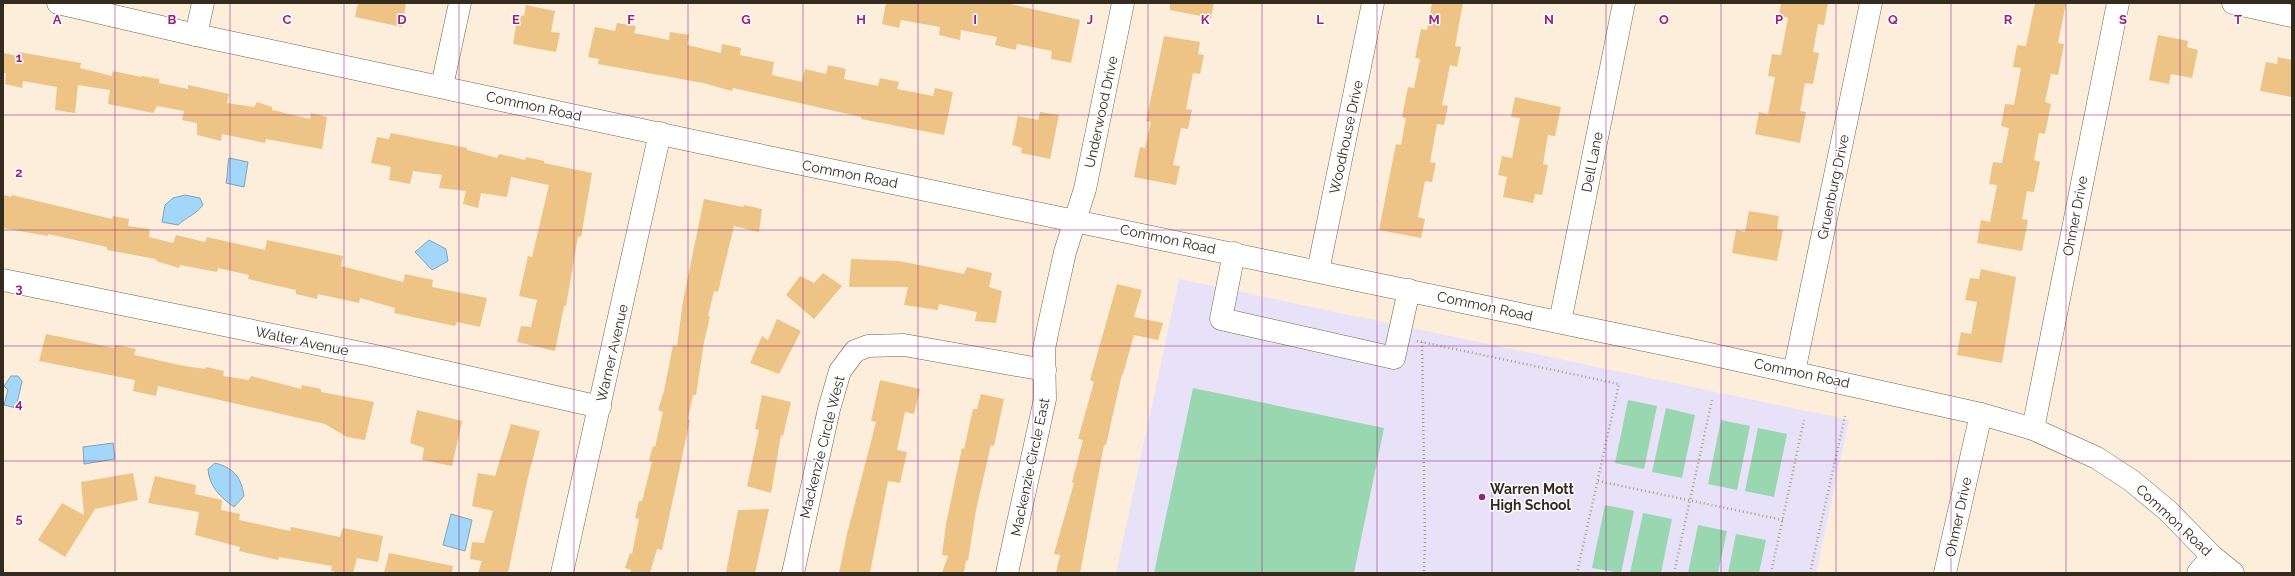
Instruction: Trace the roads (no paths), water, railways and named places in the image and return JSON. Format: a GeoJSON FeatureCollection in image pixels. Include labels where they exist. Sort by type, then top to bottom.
{"type":"FeatureCollection","features":[{"type":"Feature","properties":{"kind":"street","name":"Common Road"},"geometry":{"type":"LineString","coordinates":[[58,3],[196,35],[1560,322],[1981,414],[2033,429],[2097,458],[2132,481],[2168,511],[2212,556],[2233,573]]}},
{"type":"Feature","properties":{"kind":"street"},"geometry":{"type":"LineString","coordinates":[[196,35],[203,3]]}},
{"type":"Feature","properties":{"kind":"street"},"geometry":{"type":"LineString","coordinates":[[442,86],[460,3]]}},
{"type":"Feature","properties":{"kind":"street","name":"Underwood Drive"},"geometry":{"type":"LineString","coordinates":[[1076,220],[1085,189],[1123,3]]}},
{"type":"Feature","properties":{"kind":"street","name":"Woodhouse Drive"},"geometry":{"type":"LineString","coordinates":[[1318,271],[1373,3]]}},
{"type":"Feature","properties":{"kind":"street","name":"Dell Lane"},"geometry":{"type":"LineString","coordinates":[[1560,322],[1624,3]]}},
{"type":"Feature","properties":{"kind":"street","name":"Gruenburg Drive"},"geometry":{"type":"LineString","coordinates":[[1794,372],[1871,3]]}},
{"type":"Feature","properties":{"kind":"street","name":"Ohmer Drive"},"geometry":{"type":"LineString","coordinates":[[2033,429],[2118,3]]}},
{"type":"Feature","properties":{"kind":"street"},"geometry":{"type":"LineString","coordinates":[[2232,3],[2292,16]]}},
{"type":"Feature","properties":{"kind":"street","name":"Warner Avenue"},"geometry":{"type":"LineString","coordinates":[[562,573],[660,133]]}},
{"type":"Feature","properties":{"kind":"street","name":"Mackenzie Circle East"},"geometry":{"type":"LineString","coordinates":[[1007,573],[1046,398],[1044,349],[1066,252],[1076,220]]}},
{"type":"Feature","properties":{"kind":"street"},"geometry":{"type":"LineString","coordinates":[[1234,253],[1221,320],[1394,358],[1409,290]]}},
{"type":"Feature","properties":{"kind":"street","name":"Walter Avenue"},"geometry":{"type":"LineString","coordinates":[[3,280],[371,355],[600,407]]}},
{"type":"Feature","properties":{"kind":"street","name":"Mackenzie Circle West"},"geometry":{"type":"LineString","coordinates":[[793,573],[829,410],[840,371],[846,360],[855,351],[868,346],[904,344],[1045,370]]}},
{"type":"Feature","properties":{"kind":"street","name":"Ohmer Drive"},"geometry":{"type":"LineString","coordinates":[[1945,573],[1981,414]]}},
{"type":"Feature","properties":{"kind":"street"},"geometry":{"type":"LineString","coordinates":[[2198,573],[2212,556]]}},
{"type":"Feature","properties":{"kind":"water"},"geometry":{"type":"Polygon","coordinates":[[[229,158],[248,162],[244,187],[226,183],[229,158]]]}},
{"type":"Feature","properties":{"kind":"water"},"geometry":{"type":"Polygon","coordinates":[[[185,195],[200,198],[203,205],[178,225],[162,222],[165,205],[173,198],[185,195]]]}},
{"type":"Feature","properties":{"kind":"water"},"geometry":{"type":"Polygon","coordinates":[[[429,240],[446,249],[448,261],[432,270],[415,252],[429,240]]]}},
{"type":"Feature","properties":{"kind":"water"},"geometry":{"type":"Polygon","coordinates":[[[11,376],[18,376],[22,381],[16,408],[4,405],[8,390],[4,386],[11,376]]]}},
{"type":"Feature","properties":{"kind":"water"},"geometry":{"type":"Polygon","coordinates":[[[113,443],[115,459],[84,464],[83,447],[113,443]]]}},
{"type":"Feature","properties":{"kind":"water"},"geometry":{"type":"Polygon","coordinates":[[[215,463],[232,471],[239,479],[244,496],[234,507],[216,491],[213,486],[208,469],[215,463]]]}},
{"type":"Feature","properties":{"kind":"water"},"geometry":{"type":"Polygon","coordinates":[[[451,514],[472,520],[465,551],[443,545],[451,514]]]}},
{"type":"Feature","properties":{"kind":"place","name":"Warren Mott High School"},"geometry":{"type":"Point","coordinates":[1482,497]}}]}
